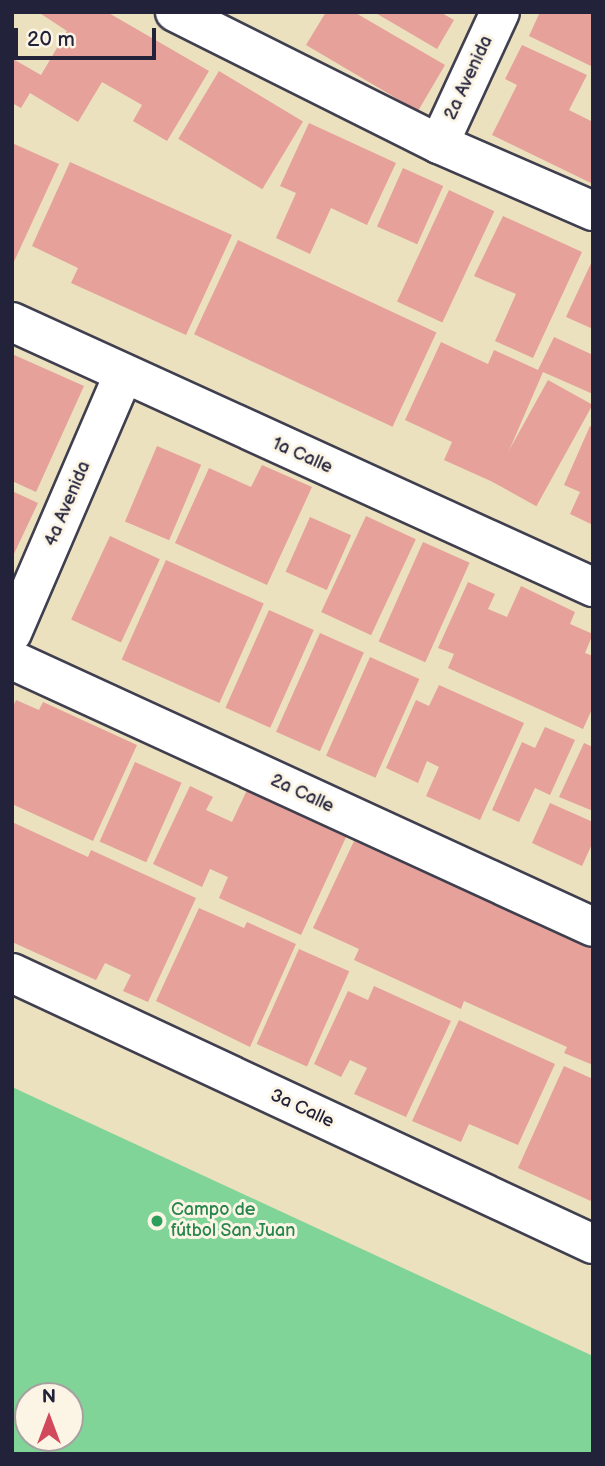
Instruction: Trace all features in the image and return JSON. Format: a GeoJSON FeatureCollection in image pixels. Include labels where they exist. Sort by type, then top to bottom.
{"type":"FeatureCollection","features":[{"type":"Feature","properties":{"kind":"street"},"geometry":{"type":"LineString","coordinates":[[175,12],[439,144],[593,211]]}},
{"type":"Feature","properties":{"kind":"street","name":"2a Avenida"},"geometry":{"type":"LineString","coordinates":[[439,144],[500,12]]}},
{"type":"Feature","properties":{"kind":"street","name":"1a Calle"},"geometry":{"type":"LineString","coordinates":[[12,322],[123,375],[593,587]]}},
{"type":"Feature","properties":{"kind":"street","name":"4a Avenida"},"geometry":{"type":"LineString","coordinates":[[12,633],[123,375]]}},
{"type":"Feature","properties":{"kind":"street","name":"2a Calle"},"geometry":{"type":"LineString","coordinates":[[12,660],[593,927]]}},
{"type":"Feature","properties":{"kind":"street","name":"3a Calle"},"geometry":{"type":"LineString","coordinates":[[12,974],[593,1244]]}},
{"type":"Feature","properties":{"kind":"green space","name":"Campo de fútbol San Juan"},"geometry":{"type":"Polygon","coordinates":[[[12,1087],[593,1356],[593,1454],[12,1454],[12,1087]]]}},
{"type":"Feature","properties":{"kind":"building"},"geometry":{"type":"Polygon","coordinates":[[[38,12],[107,12],[209,71],[167,141],[133,121],[142,105],[102,82],[78,122],[30,93],[21,108],[12,103],[13,59],[41,75],[67,31],[38,12]]]}},
{"type":"Feature","properties":{"kind":"building"},"geometry":{"type":"Polygon","coordinates":[[[326,12],[354,12],[445,65],[418,111],[306,45],[326,12]]]}},
{"type":"Feature","properties":{"kind":"building"},"geometry":{"type":"Polygon","coordinates":[[[374,12],[440,12],[454,20],[437,49],[374,12]]]}},
{"type":"Feature","properties":{"kind":"building"},"geometry":{"type":"Polygon","coordinates":[[[540,12],[593,12],[593,67],[529,36],[540,12]]]}},
{"type":"Feature","properties":{"kind":"building"},"geometry":{"type":"Polygon","coordinates":[[[522,45],[587,75],[569,110],[593,122],[593,184],[492,135],[517,85],[505,79],[522,45]]]}},
{"type":"Feature","properties":{"kind":"building"},"geometry":{"type":"Polygon","coordinates":[[[219,71],[303,121],[262,189],[178,139],[219,71]]]}},
{"type":"Feature","properties":{"kind":"building"},"geometry":{"type":"Polygon","coordinates":[[[309,123],[396,163],[367,225],[331,208],[310,254],[276,238],[296,193],[280,186],[309,123]]]}},
{"type":"Feature","properties":{"kind":"building"},"geometry":{"type":"Polygon","coordinates":[[[12,143],[59,164],[12,266],[12,143]]]}},
{"type":"Feature","properties":{"kind":"building"},"geometry":{"type":"Polygon","coordinates":[[[70,162],[232,235],[186,335],[71,283],[78,268],[32,246],[70,162]]]}},
{"type":"Feature","properties":{"kind":"building"},"geometry":{"type":"Polygon","coordinates":[[[403,168],[443,186],[417,244],[377,226],[403,168]]]}},
{"type":"Feature","properties":{"kind":"building"},"geometry":{"type":"Polygon","coordinates":[[[449,190],[494,211],[442,323],[397,301],[449,190]]]}},
{"type":"Feature","properties":{"kind":"building"},"geometry":{"type":"Polygon","coordinates":[[[503,216],[582,252],[533,358],[495,341],[516,294],[474,276],[503,216]]]}},
{"type":"Feature","properties":{"kind":"building"},"geometry":{"type":"Polygon","coordinates":[[[238,240],[436,333],[393,427],[194,334],[238,240]]]}},
{"type":"Feature","properties":{"kind":"building"},"geometry":{"type":"Polygon","coordinates":[[[593,259],[593,329],[566,317],[593,259]]]}},
{"type":"Feature","properties":{"kind":"building"},"geometry":{"type":"Polygon","coordinates":[[[554,337],[593,355],[593,394],[543,372],[495,483],[444,460],[452,442],[405,420],[441,342],[488,364],[494,350],[538,370],[554,337]]]}},
{"type":"Feature","properties":{"kind":"building"},"geometry":{"type":"Polygon","coordinates":[[[12,354],[84,386],[36,492],[12,481],[12,354]]]}},
{"type":"Feature","properties":{"kind":"building"},"geometry":{"type":"Polygon","coordinates":[[[548,380],[593,405],[536,506],[492,481],[548,380]]]}},
{"type":"Feature","properties":{"kind":"building"},"geometry":{"type":"Polygon","coordinates":[[[590,426],[593,427],[593,525],[570,514],[580,492],[564,485],[590,426]]]}},
{"type":"Feature","properties":{"kind":"building"},"geometry":{"type":"Polygon","coordinates":[[[157,446],[201,465],[169,540],[125,521],[157,446]]]}},
{"type":"Feature","properties":{"kind":"building"},"geometry":{"type":"Polygon","coordinates":[[[262,465],[312,487],[267,585],[175,543],[209,468],[251,487],[262,465]]]}},
{"type":"Feature","properties":{"kind":"building"},"geometry":{"type":"Polygon","coordinates":[[[12,491],[38,503],[12,558],[12,491]]]}},
{"type":"Feature","properties":{"kind":"building"},"geometry":{"type":"Polygon","coordinates":[[[366,516],[416,539],[371,635],[321,612],[366,516]]]}},
{"type":"Feature","properties":{"kind":"building"},"geometry":{"type":"Polygon","coordinates":[[[310,517],[351,535],[327,590],[286,572],[310,517]]]}},
{"type":"Feature","properties":{"kind":"building"},"geometry":{"type":"Polygon","coordinates":[[[110,536],[160,559],[121,643],[71,619],[110,536]]]}},
{"type":"Feature","properties":{"kind":"building"},"geometry":{"type":"Polygon","coordinates":[[[423,542],[470,563],[425,662],[379,642],[423,542]]]}},
{"type":"Feature","properties":{"kind":"building"},"geometry":{"type":"Polygon","coordinates":[[[166,560],[264,604],[219,703],[122,660],[166,560]]]}},
{"type":"Feature","properties":{"kind":"building"},"geometry":{"type":"Polygon","coordinates":[[[468,582],[495,594],[488,609],[507,617],[521,586],[575,612],[570,624],[593,634],[585,653],[593,656],[593,707],[583,729],[448,668],[454,654],[438,648],[468,582]]]}},
{"type":"Feature","properties":{"kind":"building"},"geometry":{"type":"Polygon","coordinates":[[[269,610],[314,630],[270,728],[225,708],[269,610]]]}},
{"type":"Feature","properties":{"kind":"building"},"geometry":{"type":"Polygon","coordinates":[[[320,633],[364,653],[320,751],[276,732],[320,633]]]}},
{"type":"Feature","properties":{"kind":"building"},"geometry":{"type":"Polygon","coordinates":[[[370,657],[419,679],[375,778],[326,756],[370,657]]]}},
{"type":"Feature","properties":{"kind":"building"},"geometry":{"type":"Polygon","coordinates":[[[439,685],[524,723],[480,820],[426,796],[439,767],[427,761],[418,783],[386,768],[416,700],[429,706],[439,685]]]}},
{"type":"Feature","properties":{"kind":"building"},"geometry":{"type":"Polygon","coordinates":[[[16,700],[39,710],[43,702],[137,745],[93,841],[12,804],[12,708],[16,700]]]}},
{"type":"Feature","properties":{"kind":"building"},"geometry":{"type":"Polygon","coordinates":[[[545,727],[575,740],[550,795],[535,788],[519,822],[492,810],[522,742],[535,748],[545,727]]]}},
{"type":"Feature","properties":{"kind":"building"},"geometry":{"type":"Polygon","coordinates":[[[584,743],[593,747],[593,811],[559,797],[584,743]]]}},
{"type":"Feature","properties":{"kind":"building"},"geometry":{"type":"Polygon","coordinates":[[[135,762],[182,783],[146,862],[100,841],[135,762]]]}},
{"type":"Feature","properties":{"kind":"building"},"geometry":{"type":"Polygon","coordinates":[[[190,786],[213,797],[206,810],[232,822],[247,790],[347,835],[301,935],[219,898],[228,877],[210,869],[202,887],[153,864],[190,786]]]}},
{"type":"Feature","properties":{"kind":"building"},"geometry":{"type":"Polygon","coordinates":[[[550,803],[593,822],[593,842],[582,866],[532,843],[550,803]]]}},
{"type":"Feature","properties":{"kind":"building"},"geometry":{"type":"Polygon","coordinates":[[[12,822],[88,857],[91,850],[196,898],[148,1002],[123,991],[131,975],[105,963],[96,980],[12,942],[12,822]]]}},
{"type":"Feature","properties":{"kind":"building"},"geometry":{"type":"Polygon","coordinates":[[[354,841],[593,949],[593,1065],[564,1053],[567,1047],[464,1001],[461,1009],[354,960],[359,949],[313,928],[354,841]]]}},
{"type":"Feature","properties":{"kind":"building"},"geometry":{"type":"Polygon","coordinates":[[[199,908],[244,928],[247,922],[296,944],[250,1047],[156,1001],[199,908]]]}},
{"type":"Feature","properties":{"kind":"building"},"geometry":{"type":"Polygon","coordinates":[[[299,949],[349,971],[307,1066],[257,1044],[299,949]]]}},
{"type":"Feature","properties":{"kind":"building"},"geometry":{"type":"Polygon","coordinates":[[[374,986],[451,1021],[406,1117],[354,1094],[367,1068],[350,1060],[341,1077],[314,1064],[348,991],[368,1000],[374,986]]]}},
{"type":"Feature","properties":{"kind":"building"},"geometry":{"type":"Polygon","coordinates":[[[459,1020],[555,1064],[518,1145],[469,1124],[461,1142],[412,1121],[459,1020]]]}},
{"type":"Feature","properties":{"kind":"building"},"geometry":{"type":"Polygon","coordinates":[[[564,1066],[593,1079],[593,1202],[518,1168],[564,1066]]]}},
{"type":"Feature","properties":{"kind":"place","name":"Campo de fútbol San Juan"},"geometry":{"type":"Point","coordinates":[157,1221]}}]}
